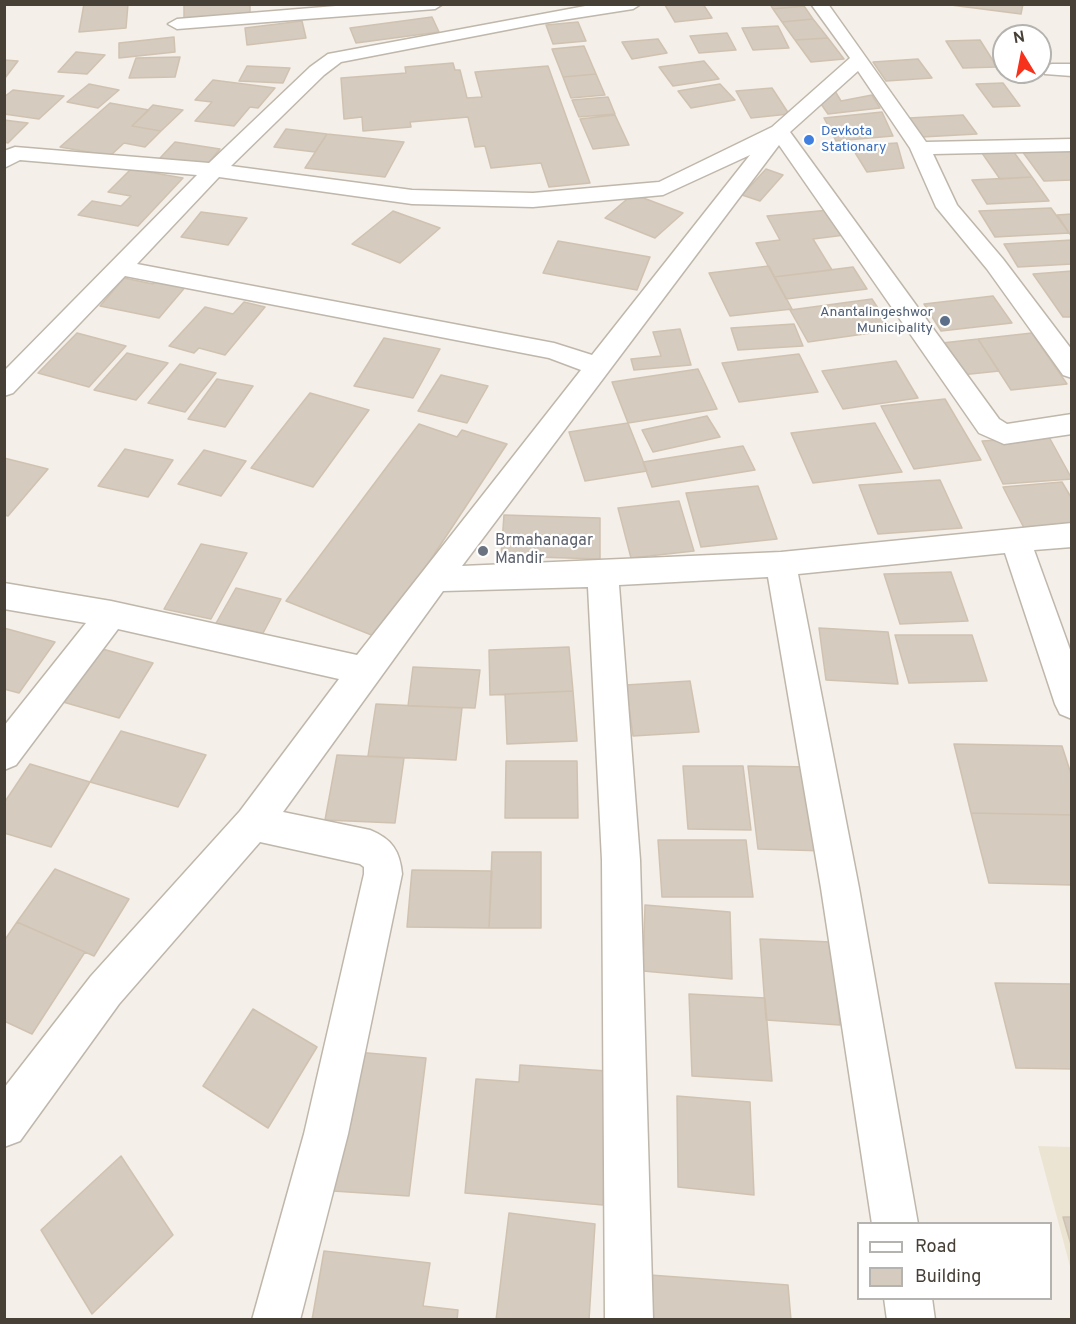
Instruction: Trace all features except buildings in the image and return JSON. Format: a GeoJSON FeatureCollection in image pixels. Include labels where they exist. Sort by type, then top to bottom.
{"type":"FeatureCollection","features":[{"type":"Feature","properties":{"kind":"street"},"geometry":{"type":"LineString","coordinates":[[177,24],[327,8],[435,4]]}},
{"type":"Feature","properties":{"kind":"street"},"geometry":{"type":"LineString","coordinates":[[4,387],[214,170],[317,71],[335,58],[537,19],[633,4]]}},
{"type":"Feature","properties":{"kind":"street"},"geometry":{"type":"LineString","coordinates":[[819,4],[860,59],[920,148],[947,207],[994,264],[1071,369]]}},
{"type":"Feature","properties":{"kind":"street"},"geometry":{"type":"LineString","coordinates":[[327,8],[335,58]]}},
{"type":"Feature","properties":{"kind":"street"},"geometry":{"type":"LineString","coordinates":[[4,1125],[105,990],[253,823],[364,671],[779,131],[860,59]]}},
{"type":"Feature","properties":{"kind":"street"},"geometry":{"type":"LineString","coordinates":[[8,155],[214,170],[412,197],[533,200],[663,188],[779,131]]}},
{"type":"Feature","properties":{"kind":"street"},"geometry":{"type":"LineString","coordinates":[[779,131],[989,426],[1004,434],[1071,424]]}},
{"type":"Feature","properties":{"kind":"street"},"geometry":{"type":"LineString","coordinates":[[920,148],[1071,145]]}},
{"type":"Feature","properties":{"kind":"street"},"geometry":{"type":"LineString","coordinates":[[120,268],[543,349],[598,367]]}},
{"type":"Feature","properties":{"kind":"street"},"geometry":{"type":"LineString","coordinates":[[434,579],[603,574],[780,564],[1071,535]]}},
{"type":"Feature","properties":{"kind":"street"},"geometry":{"type":"LineString","coordinates":[[1016,541],[1071,704]]}},
{"type":"Feature","properties":{"kind":"street"},"geometry":{"type":"LineString","coordinates":[[780,564],[840,888],[895,1222]]}},
{"type":"Feature","properties":{"kind":"street"},"geometry":{"type":"LineString","coordinates":[[603,574],[621,860],[629,1320]]}},
{"type":"Feature","properties":{"kind":"street"},"geometry":{"type":"LineString","coordinates":[[4,596],[111,614],[364,671]]}},
{"type":"Feature","properties":{"kind":"street"},"geometry":{"type":"LineString","coordinates":[[4,754],[111,614]]}},
{"type":"Feature","properties":{"kind":"street"},"geometry":{"type":"LineString","coordinates":[[253,823],[370,848],[382,859],[383,874],[326,1134],[276,1320]]}},
{"type":"Feature","properties":{"kind":"street"},"geometry":{"type":"LineString","coordinates":[[908,1300],[911,1320]]}},
{"type":"Feature","properties":{"kind":"shaded area"},"geometry":{"type":"Polygon","coordinates":[[[1038,1146],[1071,1147],[1071,1270],[1038,1146]]]}},
{"type":"Feature","properties":{"kind":"place","name":"Devkota Stationary"},"geometry":{"type":"Point","coordinates":[809,140]}},
{"type":"Feature","properties":{"kind":"place","name":"Anantalingeshwor Municipality"},"geometry":{"type":"Point","coordinates":[945,321]}},
{"type":"Feature","properties":{"kind":"place","name":"Brmahanagar Mandir"},"geometry":{"type":"Point","coordinates":[483,551]}}]}
